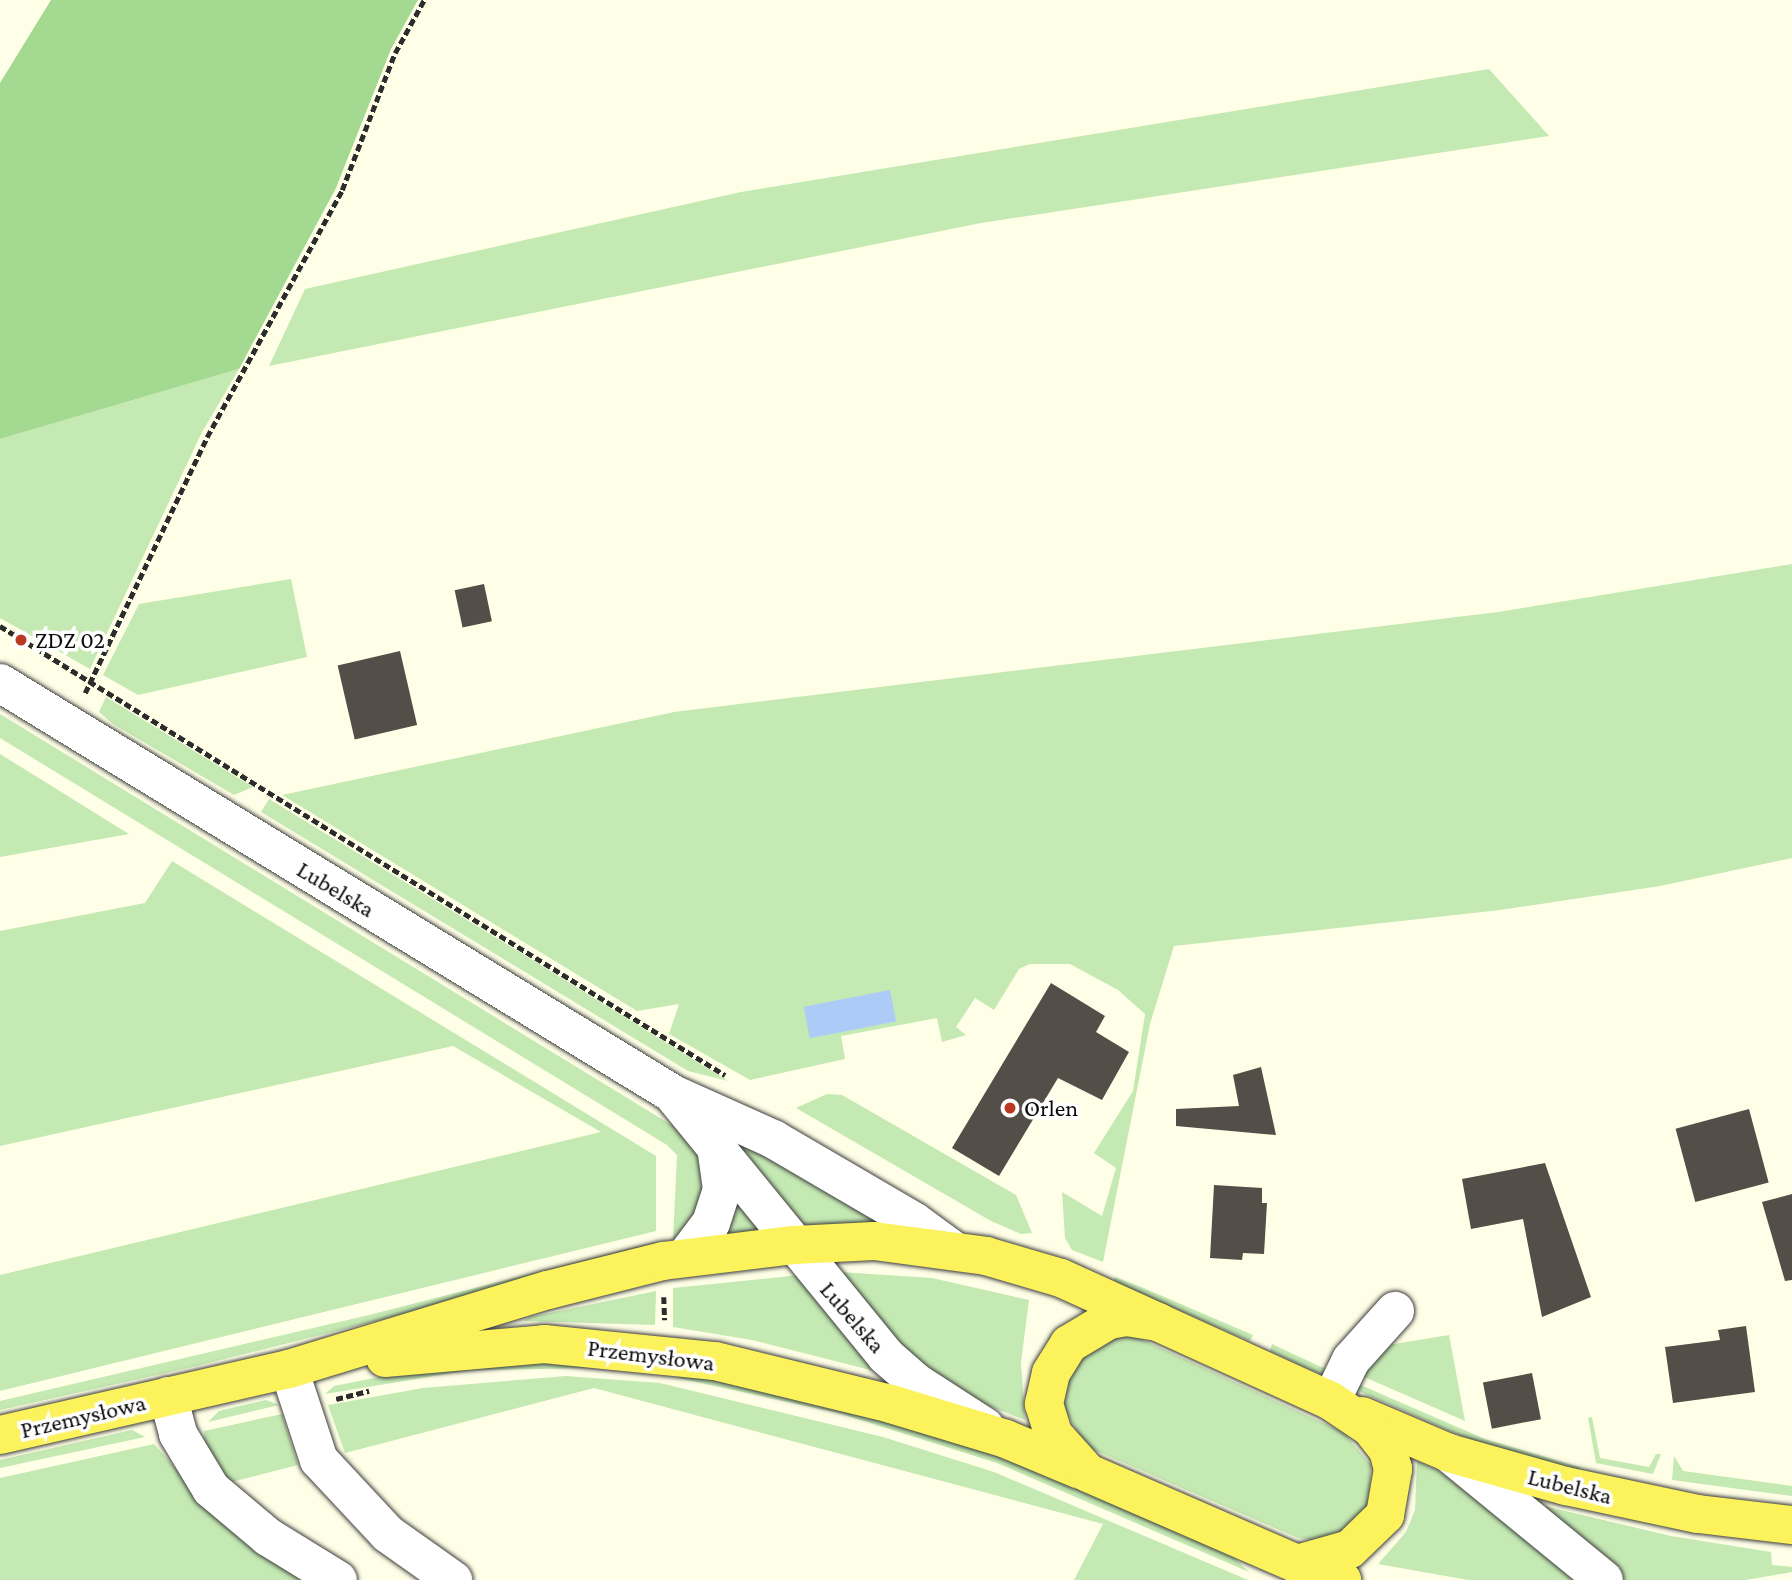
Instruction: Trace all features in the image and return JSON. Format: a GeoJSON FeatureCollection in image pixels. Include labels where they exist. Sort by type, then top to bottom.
{"type":"FeatureCollection","features":[{"type":"Feature","properties":{"kind":"main road","name":"Przemysłowa"},"geometry":{"type":"LineString","coordinates":[[0,1435],[289,1369],[548,1290],[686,1256],[794,1245],[874,1241],[953,1250]]}},
{"type":"Feature","properties":{"kind":"main road","name":"Lubelska"},"geometry":{"type":"LineString","coordinates":[[953,1250],[1051,1274],[1343,1408],[1449,1453],[1605,1495],[1698,1514],[1792,1525]]}},
{"type":"Feature","properties":{"kind":"main road"},"geometry":{"type":"LineString","coordinates":[[1088,1473],[1063,1449],[1046,1417],[1044,1404],[1051,1373],[1069,1344],[1096,1325],[1126,1317],[1158,1322]]}},
{"type":"Feature","properties":{"kind":"main road","name":"Przemysłowa"},"geometry":{"type":"LineString","coordinates":[[289,1369],[508,1346],[631,1349],[776,1374],[1006,1439]]}},
{"type":"Feature","properties":{"kind":"main road"},"geometry":{"type":"LineString","coordinates":[[1293,1572],[1350,1549],[1377,1527],[1390,1504],[1393,1469],[1388,1450],[1343,1408]]}},
{"type":"Feature","properties":{"kind":"main road","name":"Lubelska"},"geometry":{"type":"LineString","coordinates":[[1006,1439],[1088,1473],[1293,1572]]}},
{"type":"Feature","properties":{"kind":"main road"},"geometry":{"type":"LineString","coordinates":[[1293,1572],[1342,1580]]}},
{"type":"Feature","properties":{"kind":"street","name":"Lubelska"},"geometry":{"type":"LineString","coordinates":[[0,683],[673,1094],[773,1139],[915,1222],[953,1250]]}},
{"type":"Feature","properties":{"kind":"street","name":"Lubelska"},"geometry":{"type":"LineString","coordinates":[[673,1094],[886,1356],[942,1401],[1006,1439]]}},
{"type":"Feature","properties":{"kind":"street"},"geometry":{"type":"LineString","coordinates":[[686,1256],[711,1223],[722,1189],[716,1147]]}},
{"type":"Feature","properties":{"kind":"street"},"geometry":{"type":"LineString","coordinates":[[1343,1408],[1351,1360],[1395,1311]]}},
{"type":"Feature","properties":{"kind":"street"},"geometry":{"type":"LineString","coordinates":[[289,1369],[319,1460],[388,1534],[453,1580]]}},
{"type":"Feature","properties":{"kind":"street"},"geometry":{"type":"LineString","coordinates":[[168,1396],[178,1434],[211,1489],[268,1536],[338,1580]]}},
{"type":"Feature","properties":{"kind":"street"},"geometry":{"type":"LineString","coordinates":[[1449,1453],[1604,1580]]}},
{"type":"Feature","properties":{"kind":"path"},"geometry":{"type":"LineString","coordinates":[[69,725],[207,438],[342,190],[395,54],[425,0]]}},
{"type":"Feature","properties":{"kind":"path"},"geometry":{"type":"LineString","coordinates":[[0,625],[729,1077]]}},
{"type":"Feature","properties":{"kind":"path"},"geometry":{"type":"LineString","coordinates":[[664,1290],[665,1324]]}},
{"type":"Feature","properties":{"kind":"path"},"geometry":{"type":"LineString","coordinates":[[302,1406],[379,1389]]}},
{"type":"Feature","properties":{"kind":"green space"},"geometry":{"type":"Polygon","coordinates":[[[51,0],[418,0],[391,49],[336,188],[239,369],[0,439],[0,83],[51,0]]]}},
{"type":"Feature","properties":{"kind":"green space"},"geometry":{"type":"Polygon","coordinates":[[[1489,69],[1549,136],[981,223],[269,366],[305,289],[741,192],[1489,69]]]}},
{"type":"Feature","properties":{"kind":"green space"},"geometry":{"type":"Polygon","coordinates":[[[239,369],[201,434],[90,669],[0,618],[0,439],[239,369]]]}},
{"type":"Feature","properties":{"kind":"green space"},"geometry":{"type":"Polygon","coordinates":[[[1792,564],[1792,858],[1660,886],[1500,910],[1174,946],[1150,1024],[1103,1262],[1072,1250],[1065,1238],[1062,1192],[1102,1216],[1116,1168],[1094,1153],[1133,1091],[1145,1014],[1118,990],[1070,964],[1030,964],[1019,969],[994,1010],[975,998],[956,1027],[966,1035],[942,1042],[937,1018],[841,1036],[845,1059],[750,1080],[669,1034],[679,1004],[637,1011],[282,795],[674,712],[1498,612],[1792,564]]]}},
{"type":"Feature","properties":{"kind":"green space"},"geometry":{"type":"Polygon","coordinates":[[[291,579],[307,657],[138,695],[103,675],[139,604],[291,579]]]}},
{"type":"Feature","properties":{"kind":"green space"},"geometry":{"type":"Polygon","coordinates":[[[106,697],[253,787],[234,795],[113,724],[99,712],[106,697]]]}},
{"type":"Feature","properties":{"kind":"green space"},"geometry":{"type":"Polygon","coordinates":[[[0,714],[678,1129],[698,1153],[704,1180],[699,1208],[680,1236],[673,1240],[677,1155],[667,1145],[0,738],[0,714]]]}},
{"type":"Feature","properties":{"kind":"green space"},"geometry":{"type":"Polygon","coordinates":[[[0,754],[129,834],[0,857],[0,754]]]}},
{"type":"Feature","properties":{"kind":"green space"},"geometry":{"type":"Polygon","coordinates":[[[269,799],[728,1081],[688,1071],[261,812],[269,799]]]}},
{"type":"Feature","properties":{"kind":"green space"},"geometry":{"type":"Polygon","coordinates":[[[172,861],[656,1156],[656,1231],[0,1391],[0,1275],[601,1132],[453,1046],[0,1146],[0,931],[145,903],[172,861]]]}},
{"type":"Feature","properties":{"kind":"green space"},"geometry":{"type":"Polygon","coordinates":[[[827,1094],[842,1095],[1016,1195],[1032,1233],[1021,1234],[991,1221],[796,1108],[827,1094]]]}},
{"type":"Feature","properties":{"kind":"green space"},"geometry":{"type":"Polygon","coordinates":[[[721,1126],[900,1230],[804,1233],[721,1126]]]}},
{"type":"Feature","properties":{"kind":"green space"},"geometry":{"type":"Polygon","coordinates":[[[733,1190],[775,1237],[714,1243],[733,1190]]]}},
{"type":"Feature","properties":{"kind":"green space"},"geometry":{"type":"Polygon","coordinates":[[[655,1242],[653,1251],[197,1366],[0,1410],[0,1401],[369,1315],[655,1242]]]}},
{"type":"Feature","properties":{"kind":"green space"},"geometry":{"type":"Polygon","coordinates":[[[840,1272],[932,1278],[1029,1300],[1021,1362],[1025,1420],[961,1395],[915,1365],[840,1272]]]}},
{"type":"Feature","properties":{"kind":"green space"},"geometry":{"type":"Polygon","coordinates":[[[800,1275],[882,1373],[752,1340],[673,1327],[673,1288],[800,1275]]]}},
{"type":"Feature","properties":{"kind":"green space"},"geometry":{"type":"Polygon","coordinates":[[[1115,1277],[1253,1335],[1250,1341],[1113,1282],[1115,1277]]]}},
{"type":"Feature","properties":{"kind":"green space"},"geometry":{"type":"Polygon","coordinates":[[[656,1291],[655,1325],[523,1321],[530,1317],[656,1291]]]}},
{"type":"Feature","properties":{"kind":"green space"},"geometry":{"type":"Polygon","coordinates":[[[1132,1335],[1343,1432],[1371,1465],[1369,1505],[1346,1531],[1318,1541],[1298,1538],[1094,1450],[1081,1438],[1064,1408],[1071,1367],[1101,1341],[1132,1335]]]}},
{"type":"Feature","properties":{"kind":"green space"},"geometry":{"type":"Polygon","coordinates":[[[1449,1335],[1465,1421],[1353,1372],[1388,1345],[1449,1335]]]}},
{"type":"Feature","properties":{"kind":"green space"},"geometry":{"type":"Polygon","coordinates":[[[1272,1344],[1334,1373],[1332,1379],[1270,1351],[1272,1344]]]}},
{"type":"Feature","properties":{"kind":"green space"},"geometry":{"type":"Polygon","coordinates":[[[516,1359],[600,1368],[471,1370],[325,1394],[334,1386],[405,1372],[516,1359]]]}},
{"type":"Feature","properties":{"kind":"green space"},"geometry":{"type":"Polygon","coordinates":[[[678,1368],[890,1418],[1047,1473],[1234,1558],[1249,1572],[997,1463],[838,1413],[678,1378],[678,1368]]]}},
{"type":"Feature","properties":{"kind":"green space"},"geometry":{"type":"Polygon","coordinates":[[[566,1376],[660,1383],[883,1437],[994,1472],[1248,1580],[1074,1580],[1103,1524],[594,1388],[345,1453],[328,1405],[423,1388],[566,1376]]]}},
{"type":"Feature","properties":{"kind":"green space"},"geometry":{"type":"Polygon","coordinates":[[[1349,1380],[1485,1439],[1580,1467],[1580,1474],[1482,1445],[1347,1386],[1349,1380]]]}},
{"type":"Feature","properties":{"kind":"green space"},"geometry":{"type":"Polygon","coordinates":[[[266,1400],[279,1405],[208,1422],[219,1411],[266,1400]]]}},
{"type":"Feature","properties":{"kind":"green space"},"geometry":{"type":"Polygon","coordinates":[[[282,1414],[298,1465],[224,1484],[205,1449],[204,1431],[282,1414]]]}},
{"type":"Feature","properties":{"kind":"green space"},"geometry":{"type":"Polygon","coordinates":[[[1592,1417],[1600,1458],[1649,1467],[1656,1454],[1661,1454],[1653,1474],[1596,1463],[1588,1418],[1592,1417]]]}},
{"type":"Feature","properties":{"kind":"green space"},"geometry":{"type":"Polygon","coordinates":[[[132,1430],[145,1437],[0,1468],[0,1460],[132,1430]]]}},
{"type":"Feature","properties":{"kind":"green space"},"geometry":{"type":"Polygon","coordinates":[[[154,1444],[195,1490],[318,1580],[0,1580],[0,1478],[154,1444]]]}},
{"type":"Feature","properties":{"kind":"green space"},"geometry":{"type":"Polygon","coordinates":[[[1674,1456],[1683,1471],[1792,1486],[1792,1496],[1672,1480],[1674,1456]]]}},
{"type":"Feature","properties":{"kind":"green space"},"geometry":{"type":"Polygon","coordinates":[[[1417,1461],[1447,1475],[1580,1580],[1468,1580],[1378,1564],[1406,1532],[1415,1510],[1417,1461]]]}},
{"type":"Feature","properties":{"kind":"green space"},"geometry":{"type":"Polygon","coordinates":[[[1544,1506],[1671,1536],[1771,1552],[1772,1565],[1792,1567],[1792,1572],[1746,1580],[1624,1580],[1544,1506]]]}},
{"type":"Feature","properties":{"kind":"water"},"geometry":{"type":"Polygon","coordinates":[[[890,990],[896,1021],[810,1038],[804,1007],[890,990]]]}},
{"type":"Feature","properties":{"kind":"building"},"geometry":{"type":"Polygon","coordinates":[[[484,584],[492,621],[463,627],[455,590],[484,584]]]}},
{"type":"Feature","properties":{"kind":"building"},"geometry":{"type":"Polygon","coordinates":[[[400,651],[417,725],[355,739],[338,665],[400,651]]]}},
{"type":"Feature","properties":{"kind":"building"},"geometry":{"type":"Polygon","coordinates":[[[1051,983],[1105,1016],[1096,1032],[1129,1052],[1102,1100],[1058,1078],[999,1176],[952,1148],[1051,983]]]}},
{"type":"Feature","properties":{"kind":"building"},"geometry":{"type":"Polygon","coordinates":[[[1261,1067],[1276,1135],[1176,1126],[1176,1109],[1239,1106],[1233,1075],[1261,1067]]]}},
{"type":"Feature","properties":{"kind":"building"},"geometry":{"type":"Polygon","coordinates":[[[1749,1109],[1769,1182],[1695,1202],[1676,1129],[1749,1109]]]}},
{"type":"Feature","properties":{"kind":"building"},"geometry":{"type":"Polygon","coordinates":[[[1545,1163],[1591,1297],[1542,1317],[1523,1219],[1471,1229],[1462,1179],[1545,1163]]]}},
{"type":"Feature","properties":{"kind":"building"},"geometry":{"type":"Polygon","coordinates":[[[1214,1185],[1262,1188],[1262,1203],[1267,1203],[1264,1254],[1243,1253],[1242,1260],[1210,1258],[1214,1185]]]}},
{"type":"Feature","properties":{"kind":"building"},"geometry":{"type":"Polygon","coordinates":[[[1792,1194],[1792,1280],[1785,1281],[1762,1202],[1792,1194]]]}},
{"type":"Feature","properties":{"kind":"building"},"geometry":{"type":"Polygon","coordinates":[[[1746,1326],[1755,1392],[1673,1403],[1665,1347],[1720,1340],[1718,1330],[1746,1326]]]}},
{"type":"Feature","properties":{"kind":"building"},"geometry":{"type":"Polygon","coordinates":[[[1532,1373],[1541,1419],[1492,1429],[1483,1383],[1532,1373]]]}},
{"type":"Feature","properties":{"kind":"place","name":"ZDZ 02"},"geometry":{"type":"Point","coordinates":[21,640]}},
{"type":"Feature","properties":{"kind":"place","name":"Orlen"},"geometry":{"type":"Point","coordinates":[1010,1108]}}]}
